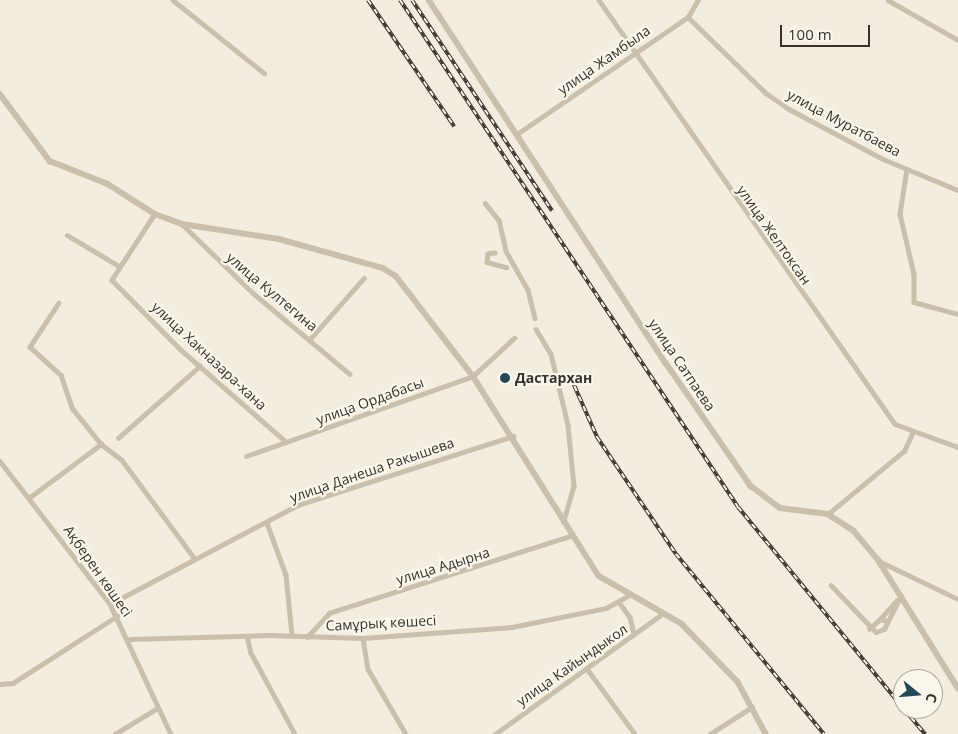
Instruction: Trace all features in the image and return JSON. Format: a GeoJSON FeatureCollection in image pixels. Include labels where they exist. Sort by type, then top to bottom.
{"type":"FeatureCollection","features":[{"type":"Feature","properties":{"kind":"street"},"geometry":{"type":"LineString","coordinates":[[173,0],[264,73]]}},
{"type":"Feature","properties":{"kind":"street","name":"улица Сатпаева"},"geometry":{"type":"LineString","coordinates":[[430,0],[751,486],[780,508],[828,514],[854,531],[879,561],[956,680],[958,688]]}},
{"type":"Feature","properties":{"kind":"street","name":"улица Желтоксан"},"geometry":{"type":"LineString","coordinates":[[599,0],[849,364],[895,424],[958,447]]}},
{"type":"Feature","properties":{"kind":"street","name":"улица Жамбыла"},"geometry":{"type":"LineString","coordinates":[[517,134],[688,17],[698,0]]}},
{"type":"Feature","properties":{"kind":"street"},"geometry":{"type":"LineString","coordinates":[[888,0],[958,40]]}},
{"type":"Feature","properties":{"kind":"street","name":"улица Муратбаева"},"geometry":{"type":"LineString","coordinates":[[688,17],[774,98],[907,169],[958,190]]}},
{"type":"Feature","properties":{"kind":"street"},"geometry":{"type":"LineString","coordinates":[[0,94],[50,161],[108,184],[155,214],[182,224],[279,240],[383,268],[396,276],[473,376],[513,436],[571,536],[599,576],[682,624],[738,682],[766,734]]}},
{"type":"Feature","properties":{"kind":"street"},"geometry":{"type":"LineString","coordinates":[[907,169],[900,214],[914,274],[914,302],[958,314]]}},
{"type":"Feature","properties":{"kind":"street"},"geometry":{"type":"LineString","coordinates":[[485,203],[499,220],[506,250],[528,290],[535,318]]}},
{"type":"Feature","properties":{"kind":"street"},"geometry":{"type":"LineString","coordinates":[[67,235],[119,266],[155,214]]}},
{"type":"Feature","properties":{"kind":"street","name":"улица Култегина"},"geometry":{"type":"LineString","coordinates":[[182,224],[253,293],[350,374]]}},
{"type":"Feature","properties":{"kind":"street"},"geometry":{"type":"LineString","coordinates":[[495,253],[488,254],[487,262],[506,267]]}},
{"type":"Feature","properties":{"kind":"street","name":"улица Хакназара-хана"},"geometry":{"type":"LineString","coordinates":[[119,266],[112,280],[200,366],[284,441]]}},
{"type":"Feature","properties":{"kind":"street"},"geometry":{"type":"LineString","coordinates":[[310,339],[364,278]]}},
{"type":"Feature","properties":{"kind":"street"},"geometry":{"type":"LineString","coordinates":[[58,303],[30,347],[61,375],[73,409],[101,444],[122,460],[195,559]]}},
{"type":"Feature","properties":{"kind":"street"},"geometry":{"type":"LineString","coordinates":[[536,329],[551,354],[568,425],[574,486],[563,523]]}},
{"type":"Feature","properties":{"kind":"street"},"geometry":{"type":"LineString","coordinates":[[473,376],[514,338]]}},
{"type":"Feature","properties":{"kind":"street"},"geometry":{"type":"LineString","coordinates":[[118,438],[200,366]]}},
{"type":"Feature","properties":{"kind":"street","name":"улица Ордабасы"},"geometry":{"type":"LineString","coordinates":[[246,456],[284,441],[337,427],[473,376]]}},
{"type":"Feature","properties":{"kind":"street"},"geometry":{"type":"LineString","coordinates":[[828,514],[904,451],[913,432]]}},
{"type":"Feature","properties":{"kind":"street","name":"улица Данеша Ракышева"},"geometry":{"type":"LineString","coordinates":[[110,604],[268,523],[298,505],[513,436]]}},
{"type":"Feature","properties":{"kind":"street"},"geometry":{"type":"LineString","coordinates":[[30,497],[101,444]]}},
{"type":"Feature","properties":{"kind":"street","name":"Ақберен көшесі"},"geometry":{"type":"LineString","coordinates":[[0,461],[30,497],[118,616],[130,639],[156,709],[171,734]]}},
{"type":"Feature","properties":{"kind":"street"},"geometry":{"type":"LineString","coordinates":[[268,523],[286,575],[292,635]]}},
{"type":"Feature","properties":{"kind":"street","name":"улица Адырна"},"geometry":{"type":"LineString","coordinates":[[307,637],[321,617],[571,536]]}},
{"type":"Feature","properties":{"kind":"street"},"geometry":{"type":"LineString","coordinates":[[879,561],[958,599]]}},
{"type":"Feature","properties":{"kind":"street"},"geometry":{"type":"LineString","coordinates":[[831,585],[869,629],[881,632],[901,596]]}},
{"type":"Feature","properties":{"kind":"street","name":"Самұрық көшесі"},"geometry":{"type":"LineString","coordinates":[[130,639],[292,635],[363,638],[547,622],[619,602],[629,595]]}},
{"type":"Feature","properties":{"kind":"street"},"geometry":{"type":"LineString","coordinates":[[869,629],[901,596]]}},
{"type":"Feature","properties":{"kind":"street"},"geometry":{"type":"LineString","coordinates":[[619,602],[630,617],[634,635]]}},
{"type":"Feature","properties":{"kind":"street","name":"улица Кайындыкол"},"geometry":{"type":"LineString","coordinates":[[494,734],[588,670],[662,614]]}},
{"type":"Feature","properties":{"kind":"street"},"geometry":{"type":"LineString","coordinates":[[0,684],[13,683],[118,616]]}},
{"type":"Feature","properties":{"kind":"street"},"geometry":{"type":"LineString","coordinates":[[880,619],[888,620]]}},
{"type":"Feature","properties":{"kind":"street"},"geometry":{"type":"LineString","coordinates":[[246,636],[251,653],[295,734]]}},
{"type":"Feature","properties":{"kind":"street"},"geometry":{"type":"LineString","coordinates":[[363,638],[368,669],[406,734]]}},
{"type":"Feature","properties":{"kind":"street"},"geometry":{"type":"LineString","coordinates":[[588,670],[635,734]]}},
{"type":"Feature","properties":{"kind":"street"},"geometry":{"type":"LineString","coordinates":[[710,734],[752,707]]}},
{"type":"Feature","properties":{"kind":"street"},"geometry":{"type":"LineString","coordinates":[[115,734],[156,709]]}},
{"type":"Feature","properties":{"kind":"railway"},"geometry":{"type":"LineString","coordinates":[[368,0],[454,126]]}},
{"type":"Feature","properties":{"kind":"railway"},"geometry":{"type":"LineString","coordinates":[[400,0],[738,507],[893,696]]}},
{"type":"Feature","properties":{"kind":"railway"},"geometry":{"type":"LineString","coordinates":[[412,0],[552,211]]}},
{"type":"Feature","properties":{"kind":"railway"},"geometry":{"type":"LineString","coordinates":[[570,376],[597,437],[676,554],[824,734]]}},
{"type":"Feature","properties":{"kind":"railway"},"geometry":{"type":"LineString","coordinates":[[912,719],[925,734]]}},
{"type":"Feature","properties":{"kind":"place","name":"Дастархан"},"geometry":{"type":"Point","coordinates":[505,378]}}]}
